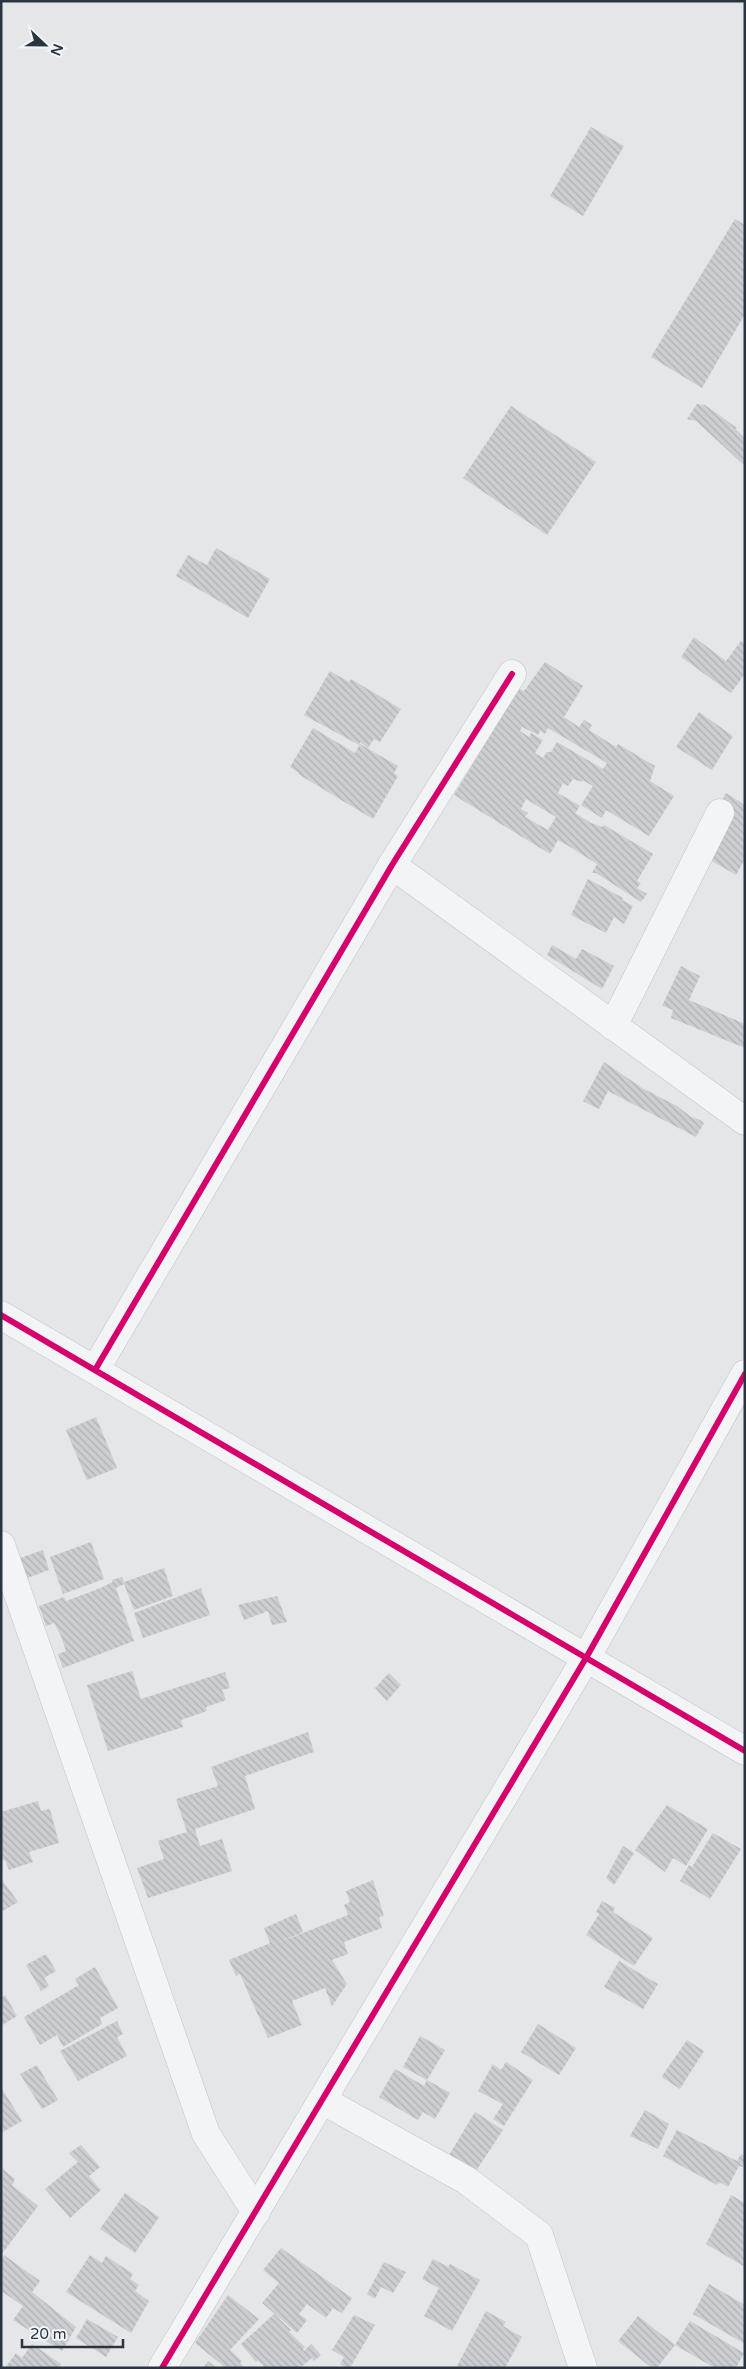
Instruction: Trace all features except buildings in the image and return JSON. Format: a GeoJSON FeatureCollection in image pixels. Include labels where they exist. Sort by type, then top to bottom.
{"type":"FeatureCollection","features":[{"type":"Feature","properties":{"kind":"street"},"geometry":{"type":"LineString","coordinates":[[95,1370],[392,865],[512,674]]}},
{"type":"Feature","properties":{"kind":"street"},"geometry":{"type":"LineString","coordinates":[[613,1026],[720,813]]}},
{"type":"Feature","properties":{"kind":"street"},"geometry":{"type":"LineString","coordinates":[[392,865],[745,1121]]}},
{"type":"Feature","properties":{"kind":"street"},"geometry":{"type":"LineString","coordinates":[[1,1315],[745,1751]]}},
{"type":"Feature","properties":{"kind":"street"},"geometry":{"type":"LineString","coordinates":[[162,2368],[586,1658],[745,1374]]}},
{"type":"Feature","properties":{"kind":"street"},"geometry":{"type":"LineString","coordinates":[[1,1545],[206,2134],[256,2212]]}},
{"type":"Feature","properties":{"kind":"street"},"geometry":{"type":"LineString","coordinates":[[322,2100],[466,2180],[539,2235],[583,2368]]}},
{"type":"Feature","properties":{"kind":"cycle path"},"geometry":{"type":"LineString","coordinates":[[95,1370],[392,865],[512,674]]}},
{"type":"Feature","properties":{"kind":"cycle path"},"geometry":{"type":"LineString","coordinates":[[1,1315],[745,1751]]}},
{"type":"Feature","properties":{"kind":"cycle path"},"geometry":{"type":"LineString","coordinates":[[162,2368],[586,1658],[745,1374]]}}]}
